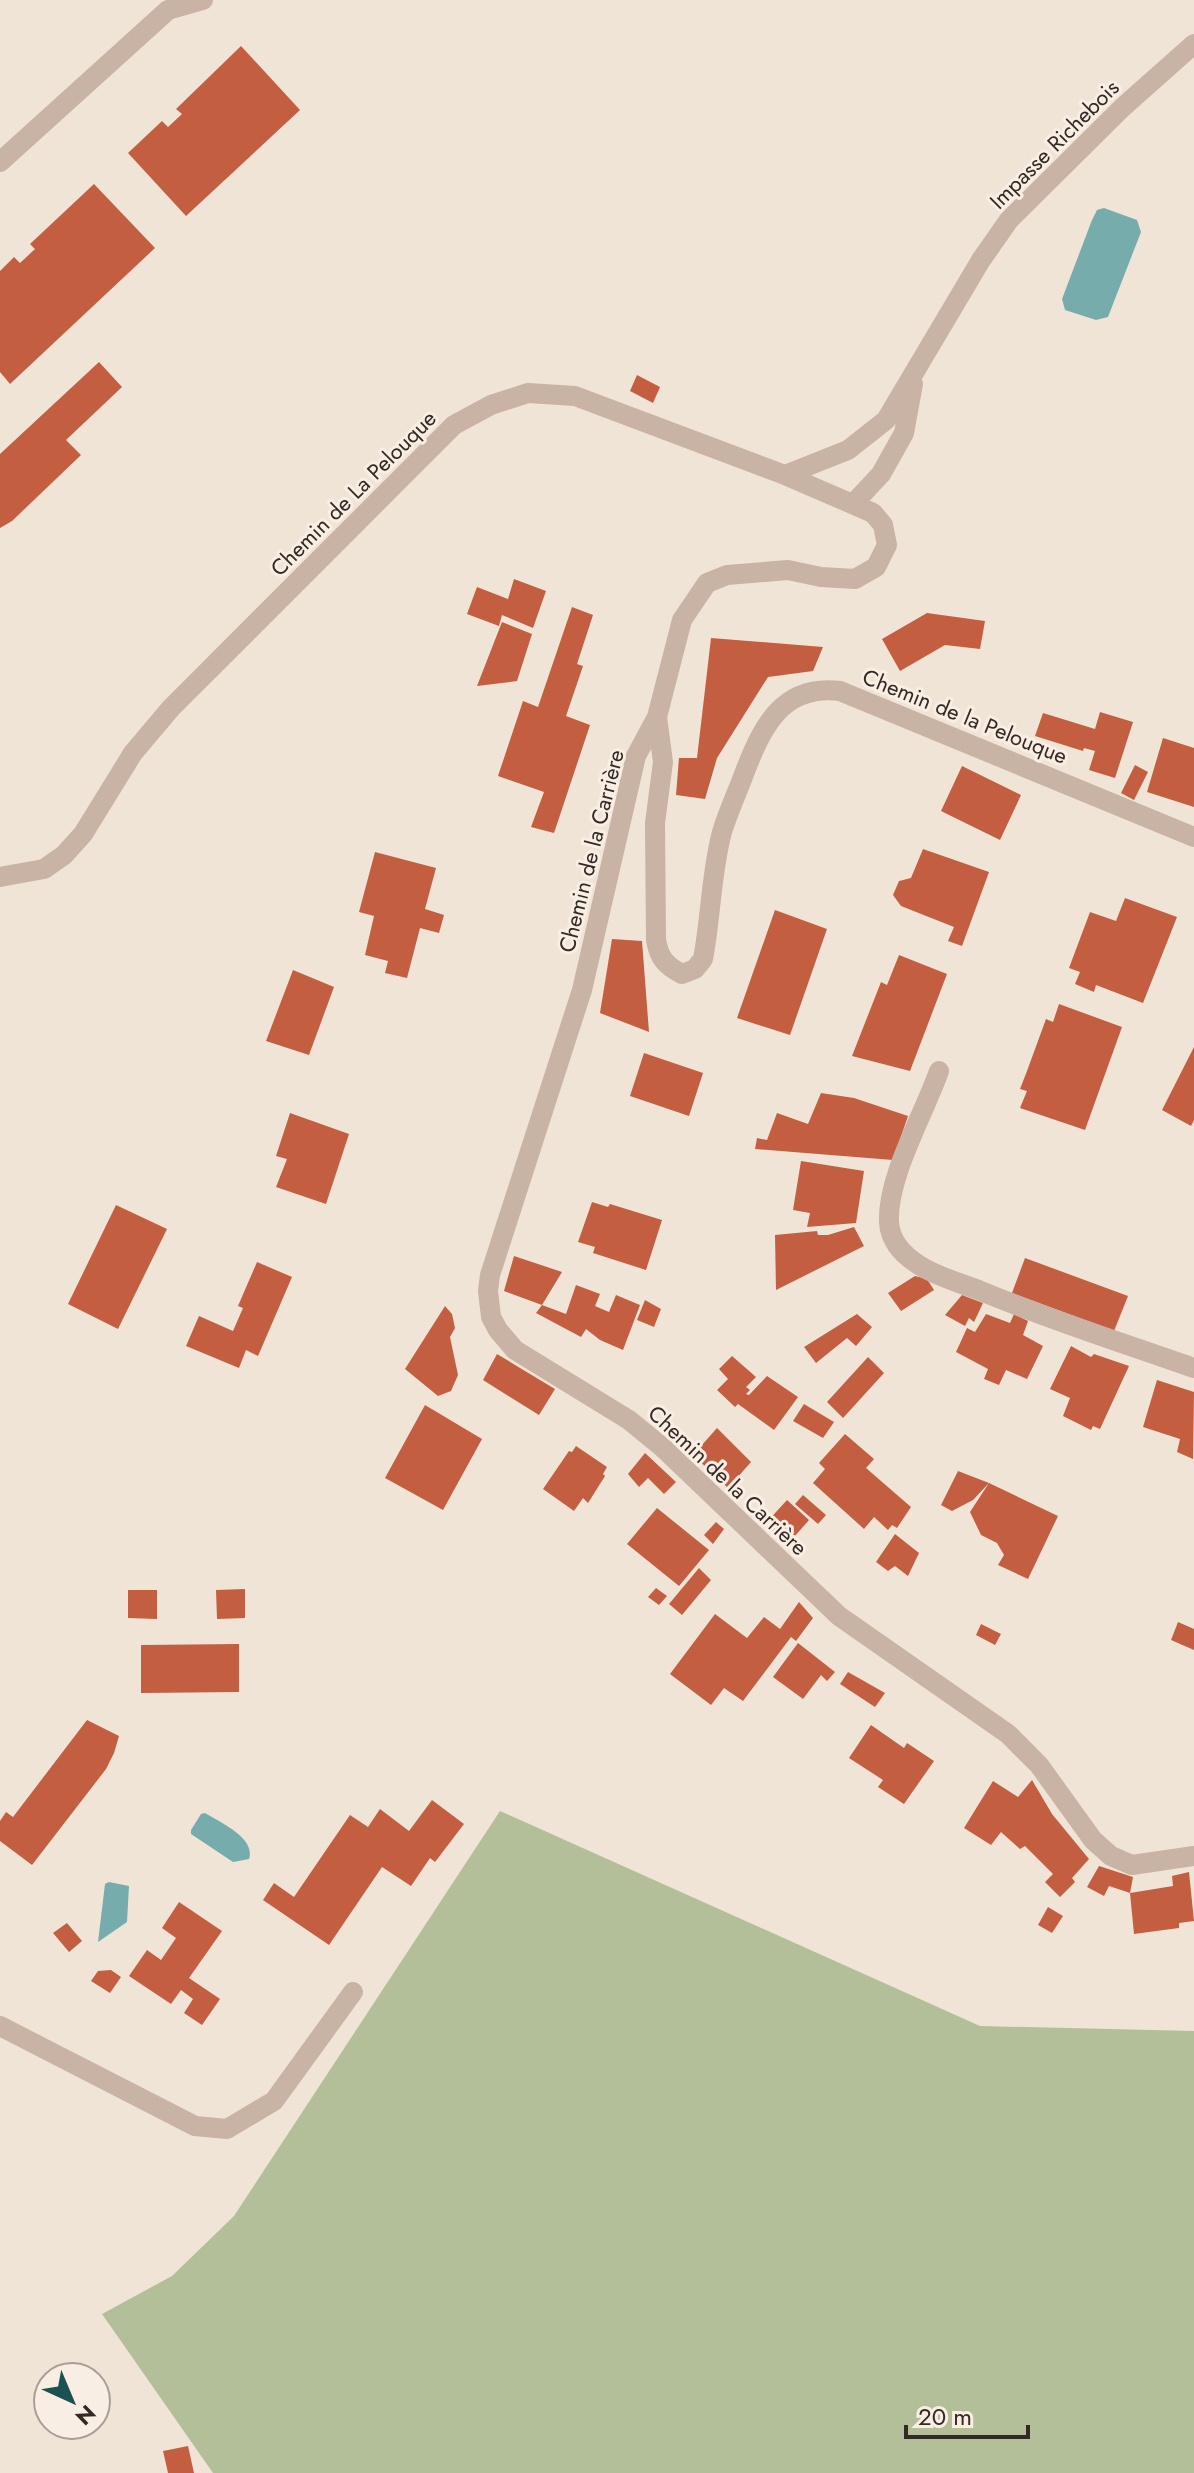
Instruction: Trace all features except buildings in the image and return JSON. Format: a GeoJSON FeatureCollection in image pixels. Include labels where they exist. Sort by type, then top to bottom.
{"type":"FeatureCollection","features":[{"type":"Feature","properties":{"kind":"street"},"geometry":{"type":"LineString","coordinates":[[0,162],[168,10],[203,0]]}},
{"type":"Feature","properties":{"kind":"street","name":"Impasse Richebois"},"geometry":{"type":"LineString","coordinates":[[785,475],[848,450],[886,420],[981,260],[1009,220],[1123,107],[1194,44]]}},
{"type":"Feature","properties":{"kind":"street","name":"Impasse Richebois"},"geometry":{"type":"LineString","coordinates":[[853,504],[881,474],[904,433],[915,372]]}},
{"type":"Feature","properties":{"kind":"street","name":"Chemin de La Pelouque"},"geometry":{"type":"LineString","coordinates":[[0,877],[44,869],[64,855],[83,834],[133,753],[171,708],[454,425],[491,405],[528,393],[575,396],[785,475],[873,513],[883,525],[887,545],[876,567]]}},
{"type":"Feature","properties":{"kind":"street","name":"Chemin de la Pelouque"},"geometry":{"type":"LineString","coordinates":[[876,567],[855,579],[821,577],[788,570],[727,575],[707,583],[682,620],[657,717],[663,762],[655,823],[656,940],[658,954],[668,967],[682,974],[695,969],[703,959],[723,831],[752,753],[777,710],[807,692],[821,689],[840,691],[1194,837]]}},
{"type":"Feature","properties":{"kind":"street","name":"Chemin de la Carrière"},"geometry":{"type":"LineString","coordinates":[[657,717],[636,756],[582,990],[490,1275],[491,1317],[515,1350],[629,1420],[662,1447],[839,1616],[1008,1734],[1039,1765],[1093,1840],[1111,1856],[1132,1865],[1194,1856]]}},
{"type":"Feature","properties":{"kind":"street"},"geometry":{"type":"LineString","coordinates":[[939,1071],[897,1174],[891,1202],[889,1222],[893,1239],[904,1253],[921,1266],[1009,1303],[1194,1368]]}},
{"type":"Feature","properties":{"kind":"street"},"geometry":{"type":"LineString","coordinates":[[0,2026],[195,2126],[227,2129],[274,2101],[353,1992]]}},
{"type":"Feature","properties":{"kind":"green space"},"geometry":{"type":"Polygon","coordinates":[[[500,1811],[980,2026],[1194,2031],[1194,2473],[213,2473],[102,2314],[172,2276],[234,2216],[500,1811]]]}},
{"type":"Feature","properties":{"kind":"water"},"geometry":{"type":"Polygon","coordinates":[[[1104,208],[1137,220],[1141,232],[1108,317],[1096,320],[1065,310],[1062,299],[1092,220],[1097,210],[1104,208]]]}},
{"type":"Feature","properties":{"kind":"water"},"geometry":{"type":"Polygon","coordinates":[[[205,1813],[242,1838],[250,1851],[249,1859],[233,1862],[191,1834],[201,1814],[205,1813]]]}},
{"type":"Feature","properties":{"kind":"water"},"geometry":{"type":"Polygon","coordinates":[[[105,1884],[129,1886],[127,1922],[98,1942],[105,1884]]]}}]}
